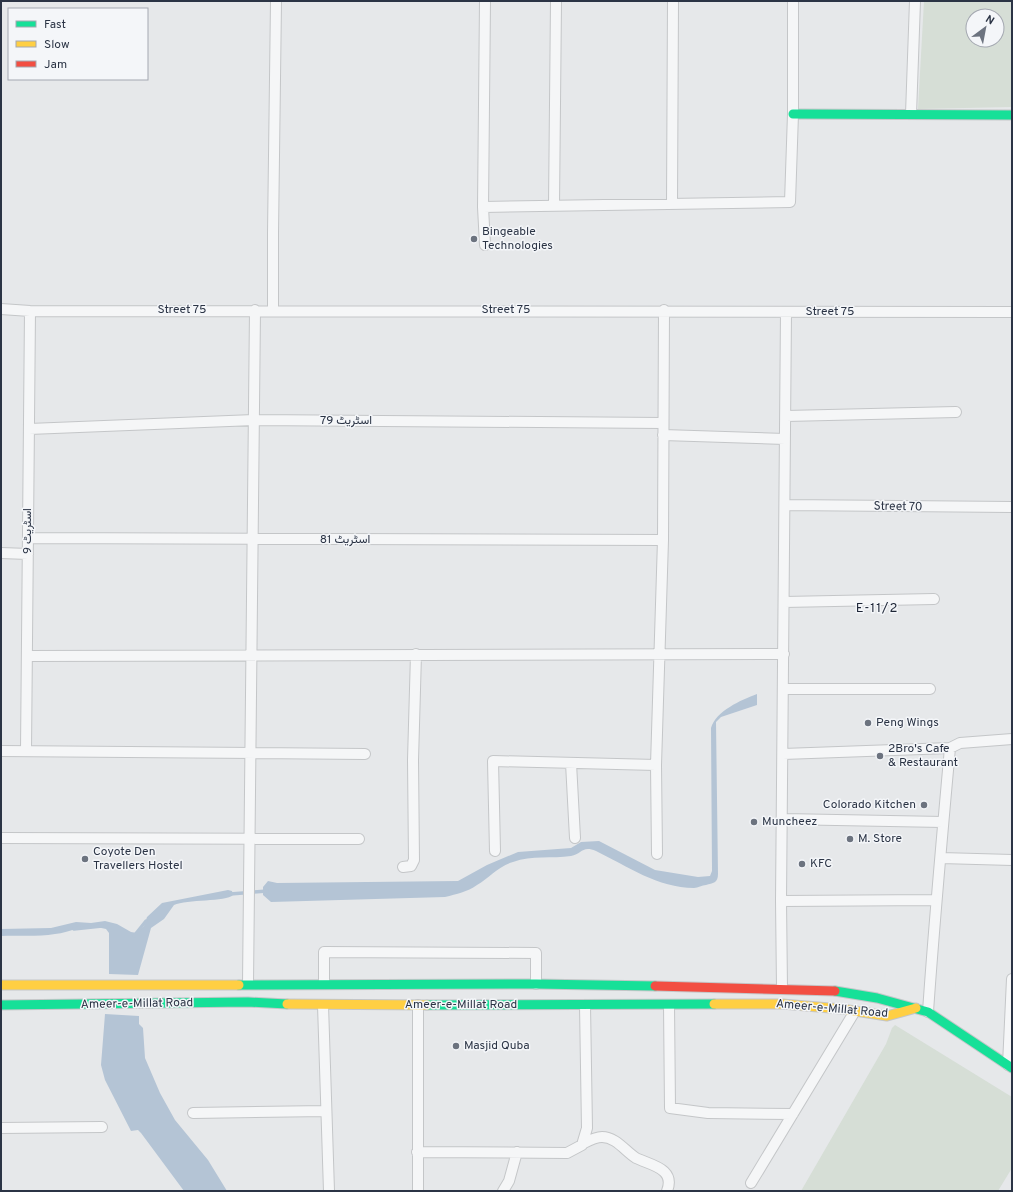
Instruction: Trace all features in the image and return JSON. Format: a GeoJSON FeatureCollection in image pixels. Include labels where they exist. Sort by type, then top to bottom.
{"type":"FeatureCollection","features":[{"type":"Feature","properties":{"kind":"main road"},"geometry":{"type":"LineString","coordinates":[[793,114],[1012,114]]}},
{"type":"Feature","properties":{"kind":"main road","name":"Ameer-e-Millat Road"},"geometry":{"type":"LineString","coordinates":[[1,985],[324,983],[536,994],[585,1005],[782,1004],[855,1011],[887,1016],[918,1008]]}},
{"type":"Feature","properties":{"kind":"main road"},"geometry":{"type":"LineString","coordinates":[[248,984],[248,1002]]}},
{"type":"Feature","properties":{"kind":"main road"},"geometry":{"type":"LineString","coordinates":[[782,988],[782,1004]]}},
{"type":"Feature","properties":{"kind":"main road","name":"Ameer-e-Millat Road"},"geometry":{"type":"LineString","coordinates":[[1,1005],[248,1002],[323,1006],[418,1005],[536,994],[782,988],[846,992],[918,1008],[928,1012],[1010,1067]]}},
{"type":"Feature","properties":{"kind":"street"},"geometry":{"type":"LineString","coordinates":[[273,310],[272,233],[276,1]]}},
{"type":"Feature","properties":{"kind":"street"},"geometry":{"type":"LineString","coordinates":[[485,1],[483,207],[485,245]]}},
{"type":"Feature","properties":{"kind":"street"},"geometry":{"type":"LineString","coordinates":[[554,206],[556,1]]}},
{"type":"Feature","properties":{"kind":"street"},"geometry":{"type":"LineString","coordinates":[[672,204],[673,1]]}},
{"type":"Feature","properties":{"kind":"street"},"geometry":{"type":"LineString","coordinates":[[483,207],[790,202],[793,114],[793,1]]}},
{"type":"Feature","properties":{"kind":"street"},"geometry":{"type":"LineString","coordinates":[[911,114],[915,1]]}},
{"type":"Feature","properties":{"kind":"street","name":"Street 75"},"geometry":{"type":"LineString","coordinates":[[1,309],[30,311],[664,310],[786,312],[1012,312]]}},
{"type":"Feature","properties":{"kind":"street"},"geometry":{"type":"LineString","coordinates":[[248,984],[255,310]]}},
{"type":"Feature","properties":{"kind":"street"},"geometry":{"type":"LineString","coordinates":[[657,854],[656,765],[663,540],[664,310]]}},
{"type":"Feature","properties":{"kind":"street","name":"اسٹریٹ 9"},"geometry":{"type":"LineString","coordinates":[[26,751],[30,311]]}},
{"type":"Feature","properties":{"kind":"street"},"geometry":{"type":"LineString","coordinates":[[782,988],[781,901],[783,819],[786,312]]}},
{"type":"Feature","properties":{"kind":"street"},"geometry":{"type":"LineString","coordinates":[[786,416],[956,412]]}},
{"type":"Feature","properties":{"kind":"street","name":"اسٹریٹ 79"},"geometry":{"type":"LineString","coordinates":[[29,429],[254,420],[663,423]]}},
{"type":"Feature","properties":{"kind":"street"},"geometry":{"type":"LineString","coordinates":[[663,435],[785,439]]}},
{"type":"Feature","properties":{"kind":"street","name":"Street 70"},"geometry":{"type":"LineString","coordinates":[[785,505],[1012,507]]}},
{"type":"Feature","properties":{"kind":"street","name":"اسٹریٹ 81"},"geometry":{"type":"LineString","coordinates":[[28,538],[253,540],[663,540]]}},
{"type":"Feature","properties":{"kind":"street"},"geometry":{"type":"LineString","coordinates":[[1,553],[28,554]]}},
{"type":"Feature","properties":{"kind":"street"},"geometry":{"type":"LineString","coordinates":[[784,602],[934,599]]}},
{"type":"Feature","properties":{"kind":"street"},"geometry":{"type":"LineString","coordinates":[[403,867],[411,866],[414,860],[413,760],[416,654]]}},
{"type":"Feature","properties":{"kind":"street"},"geometry":{"type":"LineString","coordinates":[[27,656],[784,654]]}},
{"type":"Feature","properties":{"kind":"street"},"geometry":{"type":"LineString","coordinates":[[784,689],[930,689]]}},
{"type":"Feature","properties":{"kind":"street"},"geometry":{"type":"LineString","coordinates":[[783,754],[950,748],[960,743],[1012,739]]}},
{"type":"Feature","properties":{"kind":"street"},"geometry":{"type":"LineString","coordinates":[[928,1012],[936,900],[950,748]]}},
{"type":"Feature","properties":{"kind":"street"},"geometry":{"type":"LineString","coordinates":[[1,751],[365,754]]}},
{"type":"Feature","properties":{"kind":"street"},"geometry":{"type":"LineString","coordinates":[[495,851],[493,761],[656,765]]}},
{"type":"Feature","properties":{"kind":"street"},"geometry":{"type":"LineString","coordinates":[[571,763],[575,838]]}},
{"type":"Feature","properties":{"kind":"street"},"geometry":{"type":"LineString","coordinates":[[783,819],[943,822]]}},
{"type":"Feature","properties":{"kind":"street"},"geometry":{"type":"LineString","coordinates":[[1,838],[359,839]]}},
{"type":"Feature","properties":{"kind":"street"},"geometry":{"type":"LineString","coordinates":[[941,858],[1012,860]]}},
{"type":"Feature","properties":{"kind":"street"},"geometry":{"type":"LineString","coordinates":[[781,901],[936,900]]}},
{"type":"Feature","properties":{"kind":"street"},"geometry":{"type":"LineString","coordinates":[[324,983],[324,952],[520,952],[536,953],[536,994]]}},
{"type":"Feature","properties":{"kind":"street"},"geometry":{"type":"LineString","coordinates":[[1010,1067],[1012,979]]}},
{"type":"Feature","properties":{"kind":"street"},"geometry":{"type":"LineString","coordinates":[[418,1005],[418,1191]]}},
{"type":"Feature","properties":{"kind":"street"},"geometry":{"type":"LineString","coordinates":[[582,1144],[587,1128],[585,1005]]}},
{"type":"Feature","properties":{"kind":"street"},"geometry":{"type":"LineString","coordinates":[[669,1005],[670,1108],[708,1113],[793,1114]]}},
{"type":"Feature","properties":{"kind":"street"},"geometry":{"type":"LineString","coordinates":[[323,1006],[329,1191]]}},
{"type":"Feature","properties":{"kind":"street"},"geometry":{"type":"LineString","coordinates":[[751,1183],[855,1011]]}},
{"type":"Feature","properties":{"kind":"street"},"geometry":{"type":"LineString","coordinates":[[193,1113],[326,1111]]}},
{"type":"Feature","properties":{"kind":"street"},"geometry":{"type":"LineString","coordinates":[[1,1128],[102,1127]]}},
{"type":"Feature","properties":{"kind":"street"},"geometry":{"type":"LineString","coordinates":[[417,1152],[567,1153],[582,1144],[603,1137],[615,1142],[636,1158],[654,1165],[664,1172],[669,1181],[667,1191]]}},
{"type":"Feature","properties":{"kind":"street"},"geometry":{"type":"LineString","coordinates":[[503,1191],[508,1181],[517,1152]]}},
{"type":"Feature","properties":{"kind":"shaded area"},"geometry":{"type":"Polygon","coordinates":[[[924,1],[1012,1],[1012,107],[918,109],[924,1]]]}},
{"type":"Feature","properties":{"kind":"shaded area"},"geometry":{"type":"Polygon","coordinates":[[[895,1025],[1012,1097],[1012,1168],[998,1191],[801,1191],[886,1044],[892,1028],[895,1025]]]}},
{"type":"Feature","properties":{"kind":"water"},"geometry":{"type":"Polygon","coordinates":[[[757,694],[757,705],[721,717],[716,722],[718,874],[716,881],[713,883],[697,888],[668,884],[643,875],[596,851],[585,849],[571,856],[535,858],[513,862],[503,866],[469,889],[445,897],[271,902],[263,895],[263,887],[268,881],[277,883],[458,881],[487,865],[518,852],[571,848],[581,842],[599,841],[655,870],[698,877],[710,876],[712,871],[711,728],[718,716],[724,711],[744,699],[757,694]]]}},
{"type":"Feature","properties":{"kind":"water"},"geometry":{"type":"Polygon","coordinates":[[[228,890],[232,891],[233,895],[223,899],[188,902],[174,905],[164,919],[151,928],[138,975],[109,974],[109,933],[106,929],[91,926],[48,935],[1,936],[1,929],[51,928],[76,922],[91,923],[105,921],[117,924],[131,932],[137,933],[144,926],[147,917],[162,903],[228,890]]]}},
{"type":"Feature","properties":{"kind":"water"},"geometry":{"type":"Polygon","coordinates":[[[105,1014],[139,1016],[139,1024],[143,1028],[145,1058],[160,1093],[175,1120],[208,1160],[227,1191],[184,1191],[141,1133],[138,1130],[131,1131],[105,1080],[101,1065],[105,1014]]]}},
{"type":"Feature","properties":{"kind":"waterway"},"geometry":{"type":"LineString","coordinates":[[230,894],[267,891]]}},
{"type":"Feature","properties":{"kind":"waterway"},"geometry":{"type":"LineString","coordinates":[[134,936],[146,921]]}},
{"type":"Feature","properties":{"kind":"waterway"},"geometry":{"type":"LineString","coordinates":[[74,929],[102,926]]}},
{"type":"Feature","properties":{"kind":"traffic: fast"},"geometry":{"type":"LineString","coordinates":[[793,114],[1012,115]]}},
{"type":"Feature","properties":{"kind":"traffic: fast"},"geometry":{"type":"LineString","coordinates":[[239,985],[536,984],[655,986]]}},
{"type":"Feature","properties":{"kind":"traffic: fast"},"geometry":{"type":"LineString","coordinates":[[835,991],[877,998],[928,1012],[1012,1068]]}},
{"type":"Feature","properties":{"kind":"traffic: fast"},"geometry":{"type":"LineString","coordinates":[[1,1005],[248,1002],[287,1004]]}},
{"type":"Feature","properties":{"kind":"traffic: fast"},"geometry":{"type":"LineString","coordinates":[[427,1005],[714,1004]]}},
{"type":"Feature","properties":{"kind":"traffic: slow"},"geometry":{"type":"LineString","coordinates":[[1,985],[239,985]]}},
{"type":"Feature","properties":{"kind":"traffic: slow"},"geometry":{"type":"LineString","coordinates":[[287,1004],[427,1005]]}},
{"type":"Feature","properties":{"kind":"traffic: slow"},"geometry":{"type":"LineString","coordinates":[[714,1004],[782,1004],[842,1009],[887,1016],[916,1008]]}},
{"type":"Feature","properties":{"kind":"traffic: jam"},"geometry":{"type":"LineString","coordinates":[[655,986],[835,991]]}},
{"type":"Feature","properties":{"kind":"place","name":"Bingeable Technologies"},"geometry":{"type":"Point","coordinates":[474,239]}},
{"type":"Feature","properties":{"kind":"place","name":"Peng Wings"},"geometry":{"type":"Point","coordinates":[868,723]}},
{"type":"Feature","properties":{"kind":"place","name":"2Bro's Cafe & Restaurant"},"geometry":{"type":"Point","coordinates":[880,756]}},
{"type":"Feature","properties":{"kind":"place","name":"Colorado Kitchen"},"geometry":{"type":"Point","coordinates":[924,805]}},
{"type":"Feature","properties":{"kind":"place","name":"Muncheez"},"geometry":{"type":"Point","coordinates":[754,822]}},
{"type":"Feature","properties":{"kind":"place","name":"M. Store"},"geometry":{"type":"Point","coordinates":[850,839]}},
{"type":"Feature","properties":{"kind":"place","name":"Coyote Den Travellers Hostel"},"geometry":{"type":"Point","coordinates":[85,859]}},
{"type":"Feature","properties":{"kind":"place","name":"KFC"},"geometry":{"type":"Point","coordinates":[802,864]}},
{"type":"Feature","properties":{"kind":"place","name":"Masjid Quba"},"geometry":{"type":"Point","coordinates":[456,1046]}},
{"type":"Feature","properties":{"kind":"district","name":"E-11/2"},"geometry":{"type":"Point","coordinates":[877,609]}}]}
